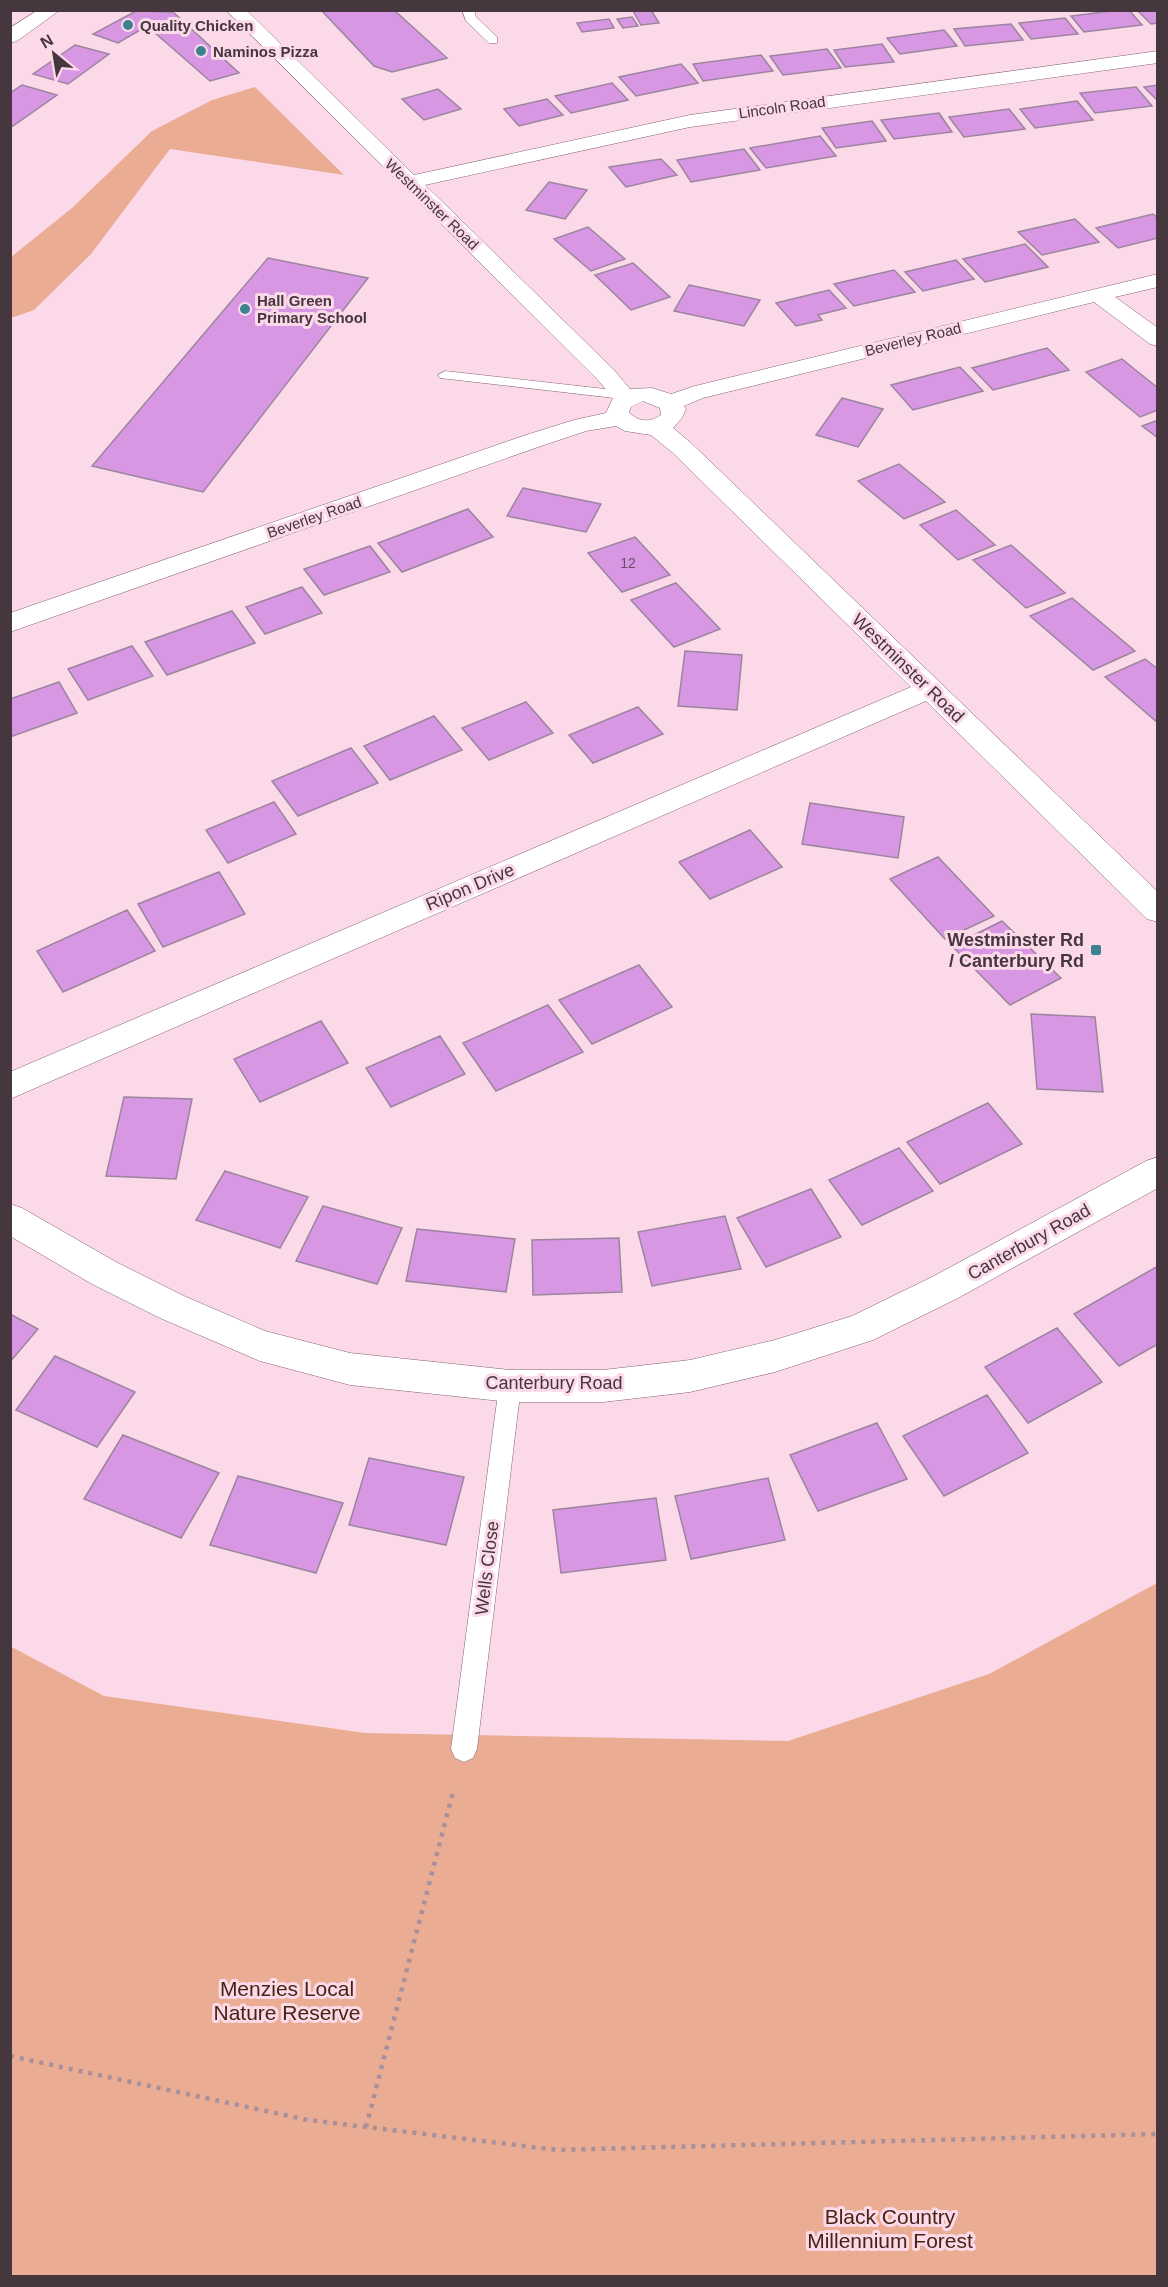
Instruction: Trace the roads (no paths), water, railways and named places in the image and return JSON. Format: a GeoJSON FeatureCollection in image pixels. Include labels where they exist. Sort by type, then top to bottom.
{"type":"FeatureCollection","features":[{"type":"Feature","properties":{"kind":"street"},"geometry":{"type":"LineString","coordinates":[[10,37],[51,10]]}},
{"type":"Feature","properties":{"kind":"street","name":"Westminster Road"},"geometry":{"type":"LineString","coordinates":[[235,10],[606,375],[637,427],[656,427],[682,448],[1158,911]]}},
{"type":"Feature","properties":{"kind":"street","name":"Lincoln Road"},"geometry":{"type":"LineString","coordinates":[[410,182],[690,121],[1158,57]]}},
{"type":"Feature","properties":{"kind":"street","name":"Beverley Road"},"geometry":{"type":"LineString","coordinates":[[670,403],[695,393],[1158,280]]}},
{"type":"Feature","properties":{"kind":"street"},"geometry":{"type":"LineString","coordinates":[[1098,294],[1158,339]]}},
{"type":"Feature","properties":{"kind":"street"},"geometry":{"type":"LineString","coordinates":[[623,404],[650,395],[670,403],[674,410],[671,418],[656,427]]}},
{"type":"Feature","properties":{"kind":"street","name":"Beverley Road"},"geometry":{"type":"LineString","coordinates":[[10,623],[582,425],[623,404]]}},
{"type":"Feature","properties":{"kind":"street","name":"Ripon Drive"},"geometry":{"type":"LineString","coordinates":[[10,1086],[930,689]]}},
{"type":"Feature","properties":{"kind":"street","name":"Canterbury Road"},"geometry":{"type":"LineString","coordinates":[[10,1218],[104,1273],[172,1307],[260,1345],[350,1369],[510,1386],[603,1386],[690,1376],[775,1356],[861,1329],[956,1282],[1158,1171]]}},
{"type":"Feature","properties":{"kind":"lane"},"geometry":{"type":"LineString","coordinates":[[468,10],[470,18],[493,40]]}},
{"type":"Feature","properties":{"kind":"lane"},"geometry":{"type":"LineString","coordinates":[[445,375],[623,404]]}},
{"type":"Feature","properties":{"kind":"lane","name":"Wells Close"},"geometry":{"type":"LineString","coordinates":[[464,1749],[510,1386]]}},
{"type":"Feature","properties":{"kind":"place","name":"Quality Chicken"},"geometry":{"type":"Point","coordinates":[128,25]}},
{"type":"Feature","properties":{"kind":"place","name":"Naminos Pizza"},"geometry":{"type":"Point","coordinates":[201,51]}},
{"type":"Feature","properties":{"kind":"place","name":"Hall Green Primary School"},"geometry":{"type":"Point","coordinates":[245,309]}},
{"type":"Feature","properties":{"kind":"place","name":"Westminster Rd / Canterbury Rd"},"geometry":{"type":"Point","coordinates":[1096,950]}},
{"type":"Feature","properties":{"kind":"park label","name":"Menzies Local Nature Reserve"},"geometry":{"type":"Point","coordinates":[287,2000]}},
{"type":"Feature","properties":{"kind":"park label","name":"Black Country Millennium Forest"},"geometry":{"type":"Point","coordinates":[890,2228]}}]}
